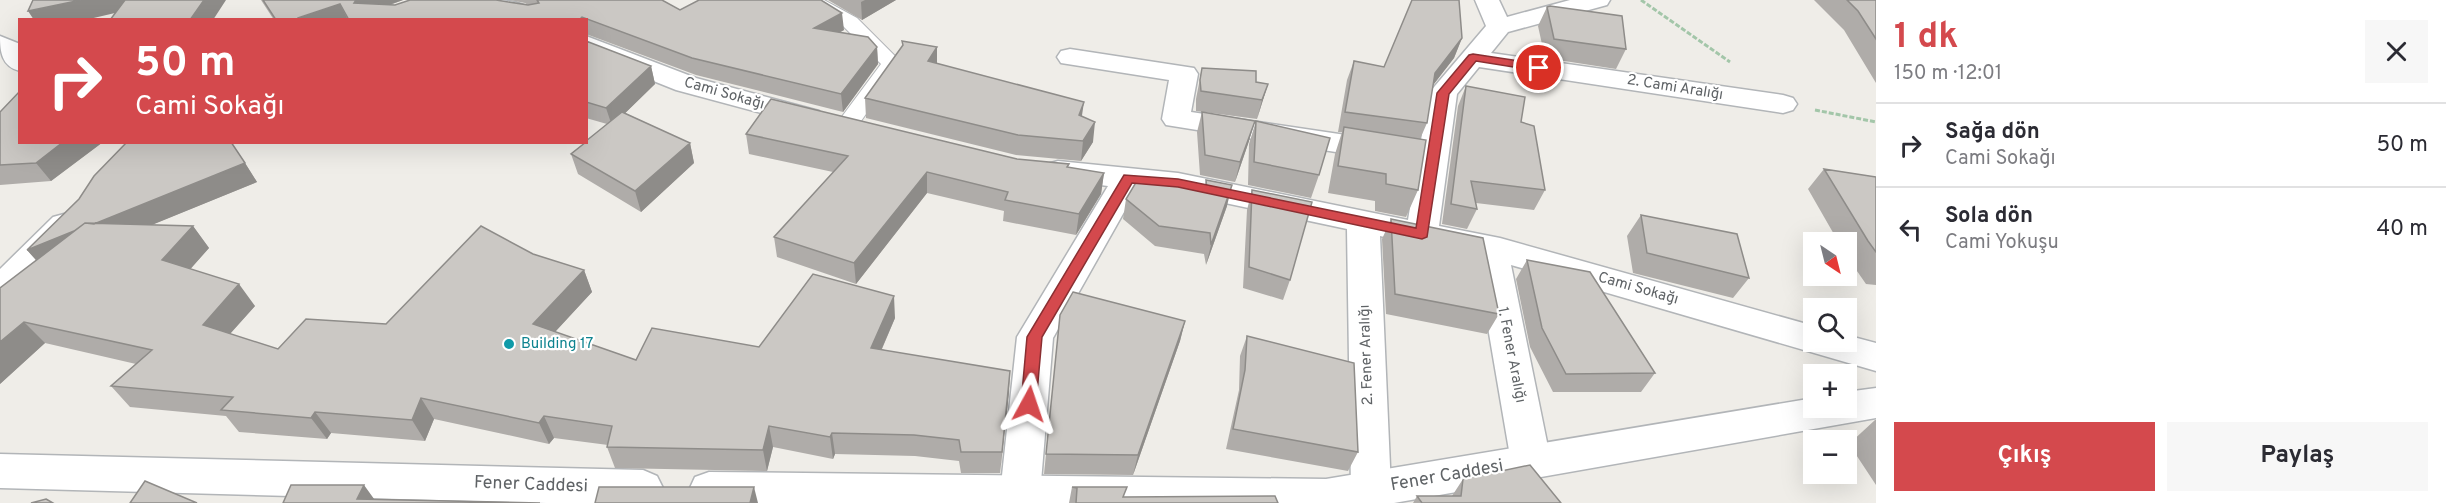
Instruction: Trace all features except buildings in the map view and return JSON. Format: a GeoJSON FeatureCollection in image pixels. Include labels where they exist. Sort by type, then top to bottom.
{"type":"FeatureCollection","features":[{"type":"Feature","properties":{"kind":"street"},"geometry":{"type":"LineString","coordinates":[[496,0],[527,18]]}},
{"type":"Feature","properties":{"kind":"street"},"geometry":{"type":"LineString","coordinates":[[1487,0],[1499,27]]}},
{"type":"Feature","properties":{"kind":"street"},"geometry":{"type":"LineString","coordinates":[[1422,234],[1443,93],[1499,27],[1598,0]]}},
{"type":"Feature","properties":{"kind":"street"},"geometry":{"type":"LineString","coordinates":[[0,44],[8,47],[18,60]]}},
{"type":"Feature","properties":{"kind":"street","name":"Cami Sokağı"},"geometry":{"type":"LineString","coordinates":[[588,45],[686,84],[880,134]]}},
{"type":"Feature","properties":{"kind":"street"},"geometry":{"type":"LineString","coordinates":[[1070,57],[1184,74],[1176,119],[1433,158]]}},
{"type":"Feature","properties":{"kind":"street","name":"2. Cami Aralığı"},"geometry":{"type":"LineString","coordinates":[[1473,58],[1783,104]]}},
{"type":"Feature","properties":{"kind":"street","name":"Cami Sokağı"},"geometry":{"type":"LineString","coordinates":[[1027,168],[1178,183],[1491,248],[1803,337]]}},
{"type":"Feature","properties":{"kind":"street"},"geometry":{"type":"LineString","coordinates":[[1020,494],[1035,337],[1128,178]]}},
{"type":"Feature","properties":{"kind":"street"},"geometry":{"type":"LineString","coordinates":[[0,290],[81,208]]}},
{"type":"Feature","properties":{"kind":"street","name":"2. Fener Aralığı"},"geometry":{"type":"LineString","coordinates":[[1363,221],[1371,489]]}},
{"type":"Feature","properties":{"kind":"street","name":"1. Fener Aralığı"},"geometry":{"type":"LineString","coordinates":[[1491,248],[1531,462]]}},
{"type":"Feature","properties":{"kind":"street"},"geometry":{"type":"LineString","coordinates":[[1857,352],[1876,357]]}},
{"type":"Feature","properties":{"kind":"street","name":"Fener Caddesi"},"geometry":{"type":"LineString","coordinates":[[1857,406],[1876,403]]}},
{"type":"Feature","properties":{"kind":"street","name":"Fener Caddesi"},"geometry":{"type":"LineString","coordinates":[[0,471],[956,498],[1020,494],[1326,497],[1803,415]]}},
{"type":"Feature","properties":{"kind":"lane"},"geometry":{"type":"LineString","coordinates":[[809,0],[850,22],[892,63],[846,126]]}},
{"type":"Feature","properties":{"kind":"path"},"geometry":{"type":"LineString","coordinates":[[1641,0],[1710,46],[1783,104],[1876,122]]}},
{"type":"Feature","properties":{"kind":"place","name":"Building 17"},"geometry":{"type":"Point","coordinates":[509,344]}},
{"type":"Feature","properties":{"kind":"route"},"geometry":{"type":"LineString","coordinates":[[1029,404],[1035,337],[1128,178],[1178,183],[1422,234],[1443,93],[1473,58],[1539,68]]}}]}
